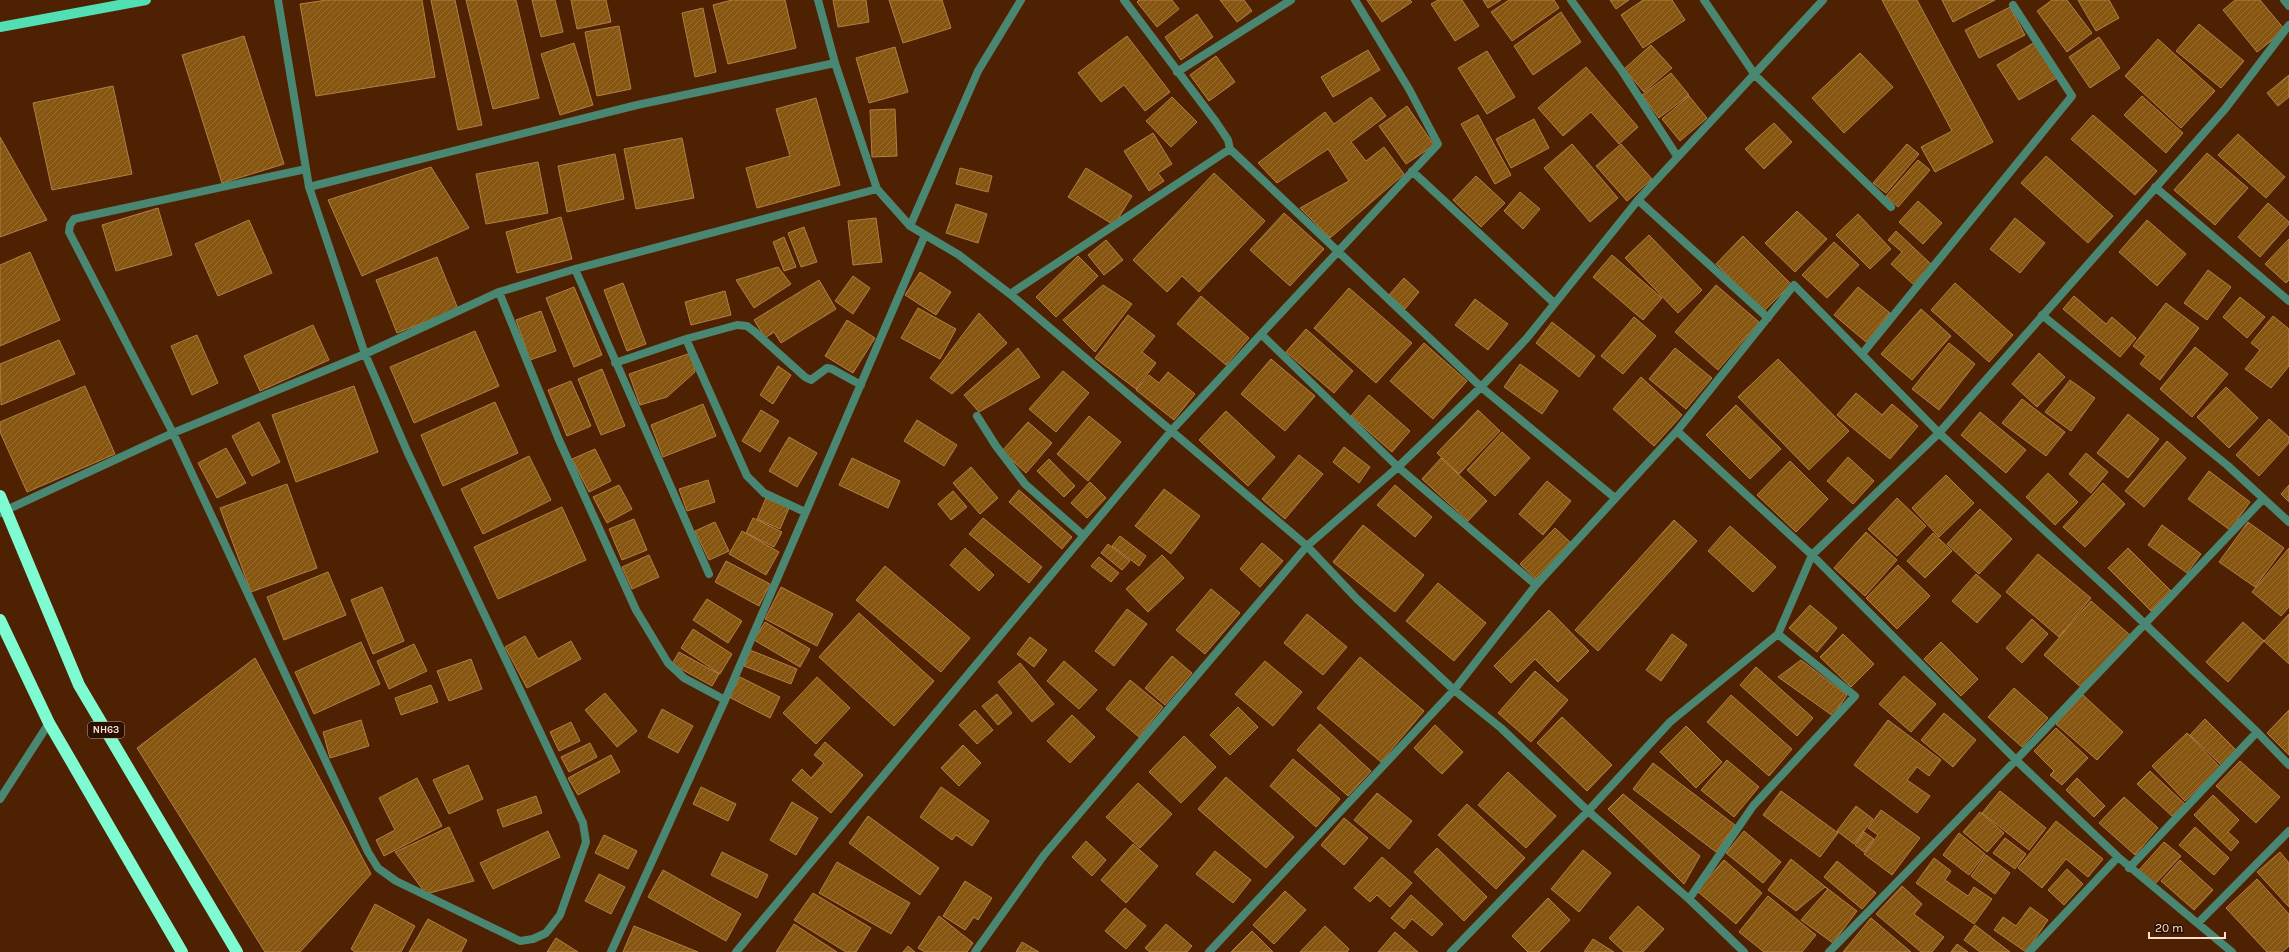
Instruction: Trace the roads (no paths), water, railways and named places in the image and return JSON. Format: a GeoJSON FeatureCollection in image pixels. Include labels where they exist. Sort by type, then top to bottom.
{"type":"FeatureCollection","features":[{"type":"Feature","properties":{"kind":"highway","name":"NH63"},"geometry":{"type":"LineString","coordinates":[[0,496],[3,511],[79,685],[237,952]]}},
{"type":"Feature","properties":{"kind":"highway"},"geometry":{"type":"LineString","coordinates":[[0,620],[49,723],[182,952]]}},
{"type":"Feature","properties":{"kind":"main road"},"geometry":{"type":"LineString","coordinates":[[0,27],[146,0]]}},
{"type":"Feature","properties":{"kind":"street"},"geometry":{"type":"LineString","coordinates":[[278,0],[309,187],[365,354],[407,451],[583,824],[586,842],[560,915],[546,933],[533,939],[520,940],[396,881],[378,868],[368,852],[173,433],[69,232],[70,225],[74,220],[306,169]]}},
{"type":"Feature","properties":{"kind":"street"},"geometry":{"type":"LineString","coordinates":[[818,0],[835,63],[876,189],[910,226],[959,255],[1010,294],[1307,546],[1357,599],[1454,690],[1500,728],[1588,811],[1689,899],[1744,952]]}},
{"type":"Feature","properties":{"kind":"street"},"geometry":{"type":"LineString","coordinates":[[910,226],[978,70],[1020,0]]}},
{"type":"Feature","properties":{"kind":"street"},"geometry":{"type":"LineString","coordinates":[[1124,0],[1216,122],[1228,140],[1230,149],[1481,387],[1616,498]]}},
{"type":"Feature","properties":{"kind":"street"},"geometry":{"type":"LineString","coordinates":[[1177,72],[1291,0]]}},
{"type":"Feature","properties":{"kind":"street"},"geometry":{"type":"LineString","coordinates":[[736,952],[1172,430],[1438,144],[1409,89],[1355,0]]}},
{"type":"Feature","properties":{"kind":"street"},"geometry":{"type":"LineString","coordinates":[[1571,0],[1622,71],[1677,156]]}},
{"type":"Feature","properties":{"kind":"street"},"geometry":{"type":"LineString","coordinates":[[1704,0],[1755,75],[1891,208]]}},
{"type":"Feature","properties":{"kind":"street"},"geometry":{"type":"LineString","coordinates":[[974,952],[1044,855],[1307,546],[1398,467],[1481,387],[1527,338],[1554,302],[1638,200],[1677,156],[1755,75],[1822,0]]}},
{"type":"Feature","properties":{"kind":"street"},"geometry":{"type":"LineString","coordinates":[[2284,0],[2289,6]]}},
{"type":"Feature","properties":{"kind":"street"},"geometry":{"type":"LineString","coordinates":[[1862,354],[2072,96],[2012,5]]}},
{"type":"Feature","properties":{"kind":"street"},"geometry":{"type":"LineString","coordinates":[[1451,952],[1588,811],[1670,722],[1778,634],[1812,555],[1939,433],[2155,186],[2225,109],[2289,25]]}},
{"type":"Feature","properties":{"kind":"street"},"geometry":{"type":"LineString","coordinates":[[309,187],[636,105],[835,63]]}},
{"type":"Feature","properties":{"kind":"street"},"geometry":{"type":"LineString","coordinates":[[1010,294],[1230,149]]}},
{"type":"Feature","properties":{"kind":"street"},"geometry":{"type":"LineString","coordinates":[[1412,171],[1554,302]]}},
{"type":"Feature","properties":{"kind":"street"},"geometry":{"type":"LineString","coordinates":[[2155,186],[2289,301]]}},
{"type":"Feature","properties":{"kind":"street"},"geometry":{"type":"LineString","coordinates":[[3,511],[173,433],[365,354],[498,292],[575,269],[876,189]]}},
{"type":"Feature","properties":{"kind":"street"},"geometry":{"type":"LineString","coordinates":[[1638,200],[1768,318]]}},
{"type":"Feature","properties":{"kind":"street"},"geometry":{"type":"LineString","coordinates":[[612,952],[725,700],[925,235]]}},
{"type":"Feature","properties":{"kind":"street"},"geometry":{"type":"LineString","coordinates":[[575,269],[709,574]]}},
{"type":"Feature","properties":{"kind":"street"},"geometry":{"type":"LineString","coordinates":[[1209,952],[1454,690],[1536,585],[1677,431],[1794,285],[1939,433],[2144,624],[2257,732],[2289,765]]}},
{"type":"Feature","properties":{"kind":"street"},"geometry":{"type":"LineString","coordinates":[[498,292],[559,440],[636,610],[668,662],[684,678],[725,700]]}},
{"type":"Feature","properties":{"kind":"street"},"geometry":{"type":"LineString","coordinates":[[2042,315],[2227,465],[2289,522]]}},
{"type":"Feature","properties":{"kind":"street"},"geometry":{"type":"LineString","coordinates":[[615,363],[686,339],[737,325],[747,326],[805,377],[811,380],[827,368],[861,385]]}},
{"type":"Feature","properties":{"kind":"street"},"geometry":{"type":"LineString","coordinates":[[1261,334],[1398,467],[1536,585]]}},
{"type":"Feature","properties":{"kind":"street"},"geometry":{"type":"LineString","coordinates":[[686,339],[747,476],[764,493],[805,512]]}},
{"type":"Feature","properties":{"kind":"street"},"geometry":{"type":"LineString","coordinates":[[977,416],[996,446],[1025,484],[1083,536]]}},
{"type":"Feature","properties":{"kind":"street"},"geometry":{"type":"LineString","coordinates":[[1677,431],[1812,555],[2016,760],[2118,857],[2232,952]]}},
{"type":"Feature","properties":{"kind":"street"},"geometry":{"type":"LineString","coordinates":[[1829,952],[2016,760],[2263,499]]}},
{"type":"Feature","properties":{"kind":"street"},"geometry":{"type":"LineString","coordinates":[[1689,899],[1753,806],[1855,696],[1778,634]]}},
{"type":"Feature","properties":{"kind":"street"},"geometry":{"type":"LineString","coordinates":[[0,799],[49,723]]}},
{"type":"Feature","properties":{"kind":"street"},"geometry":{"type":"LineString","coordinates":[[2130,868],[2257,732]]}},
{"type":"Feature","properties":{"kind":"street"},"geometry":{"type":"LineString","coordinates":[[2198,923],[2289,831]]}},
{"type":"Feature","properties":{"kind":"street"},"geometry":{"type":"LineString","coordinates":[[2029,952],[2118,857]]}}]}
